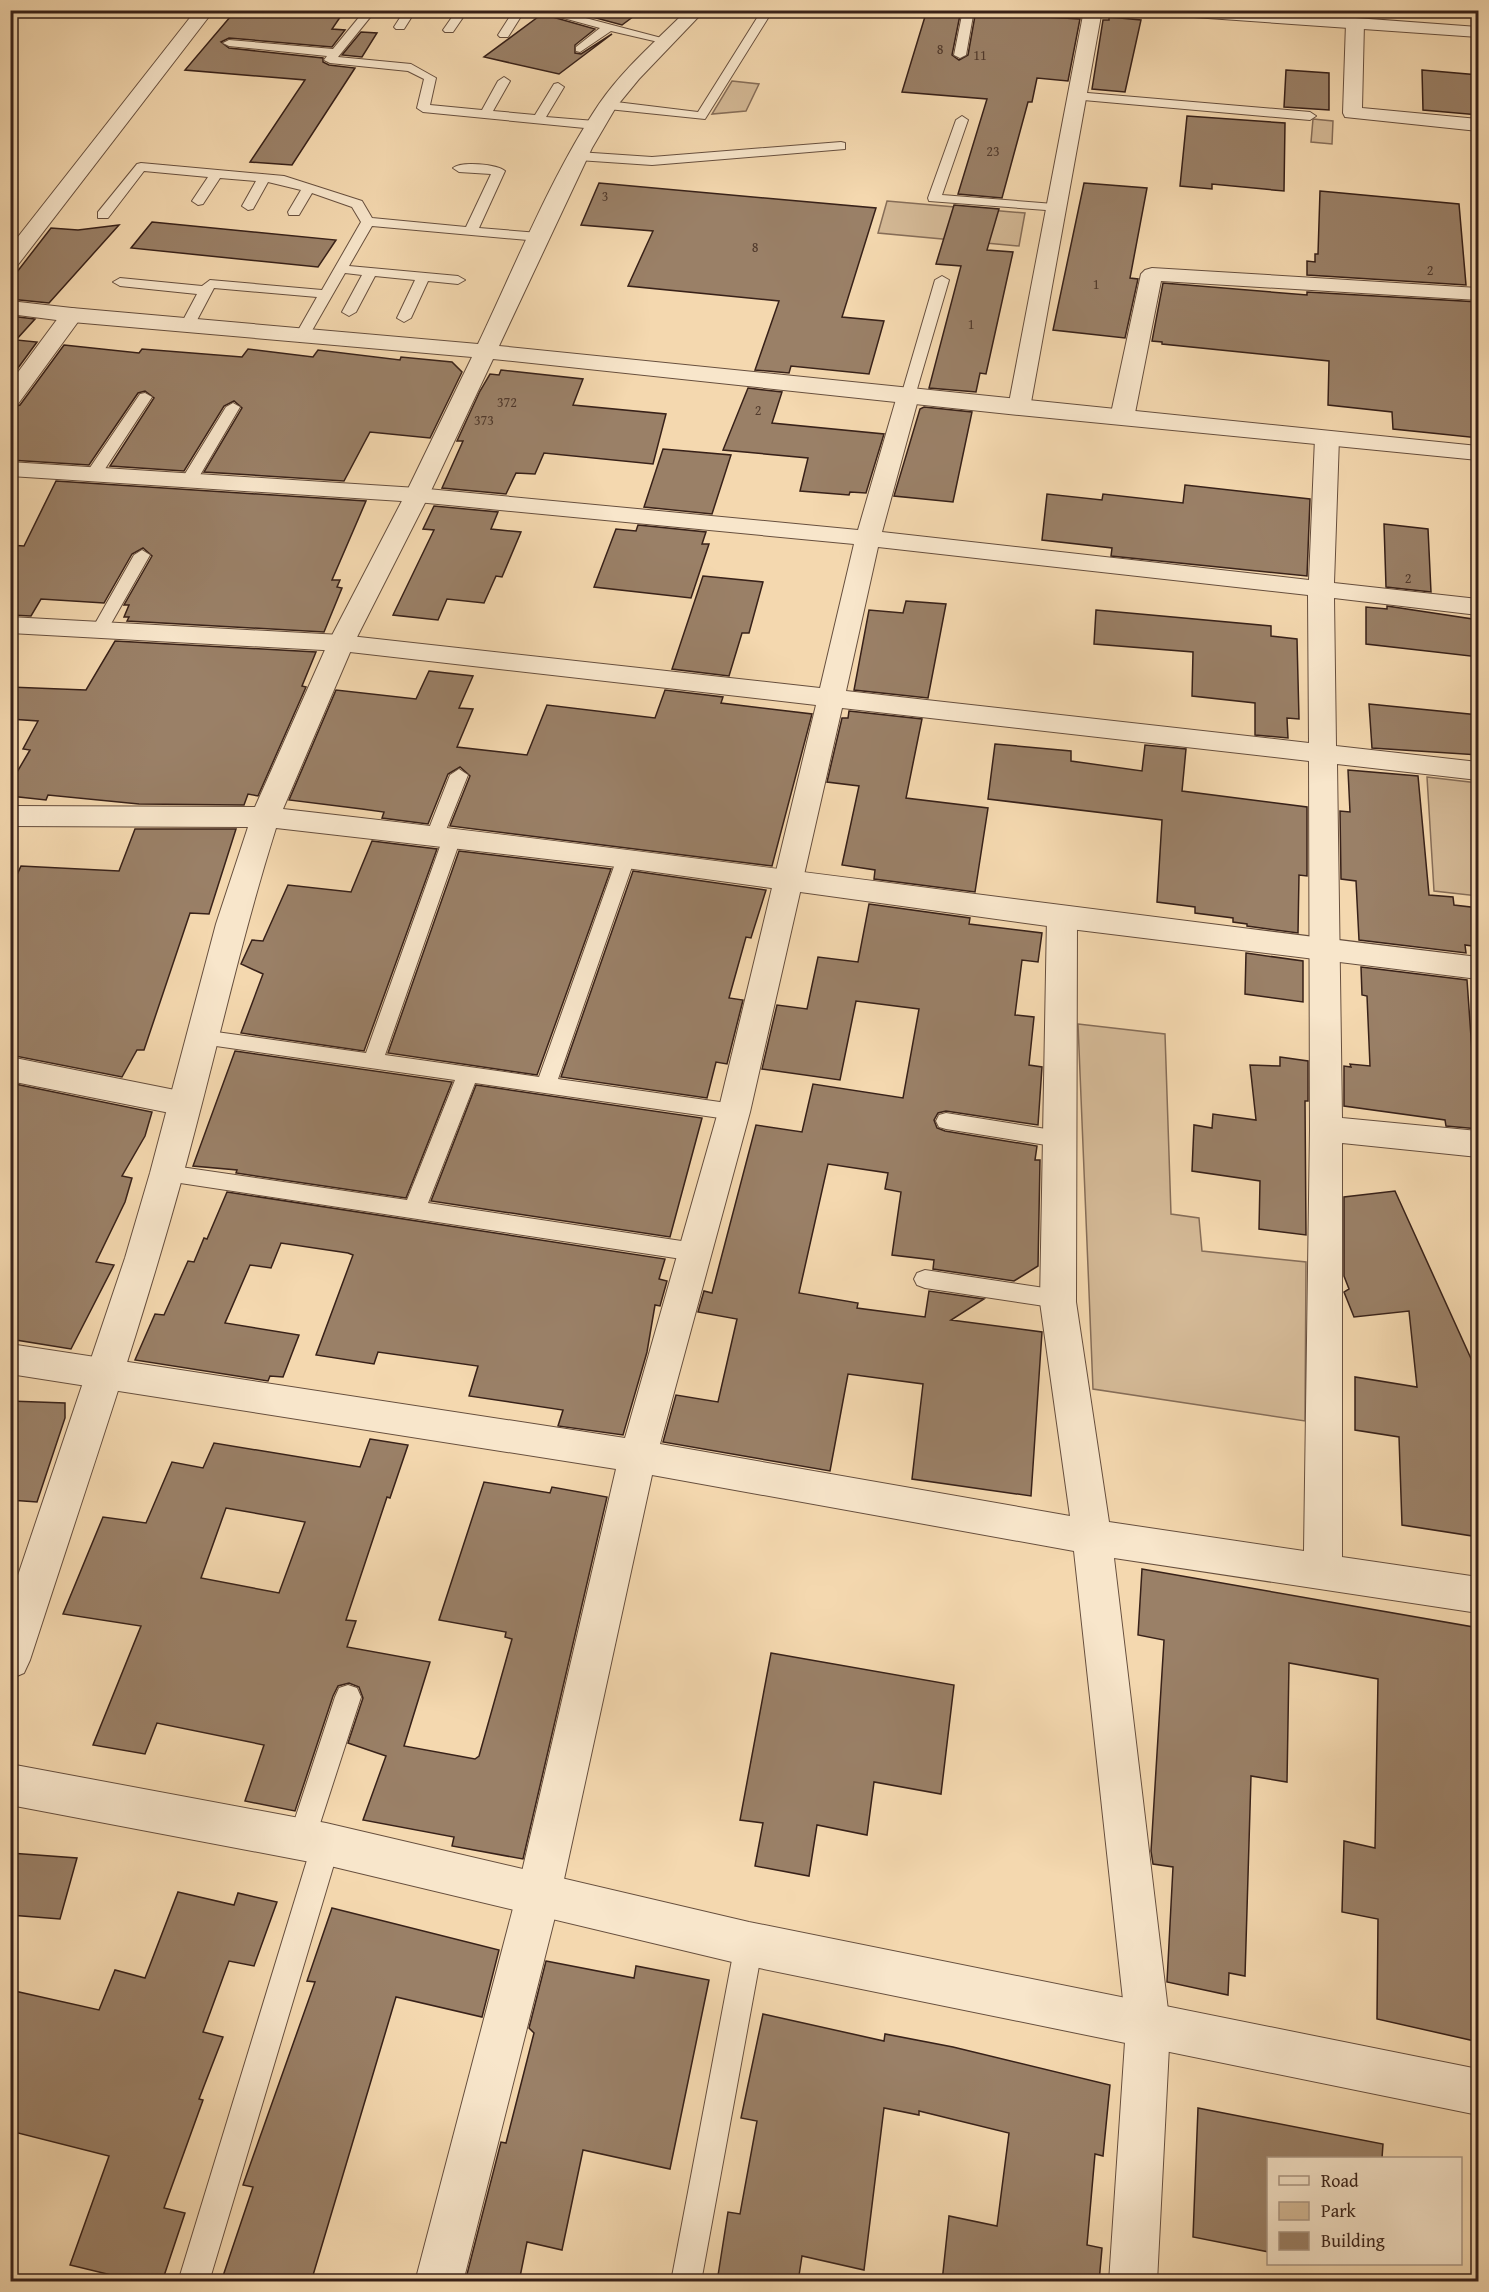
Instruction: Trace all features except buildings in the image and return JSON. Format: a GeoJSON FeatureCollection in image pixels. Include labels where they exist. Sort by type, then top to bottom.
{"type":"FeatureCollection","features":[{"type":"Feature","properties":{"kind":"street"},"geometry":{"type":"LineString","coordinates":[[10,262],[206,10]]}},
{"type":"Feature","properties":{"kind":"street"},"geometry":{"type":"LineString","coordinates":[[10,1660],[105,1375],[167,1173],[231,924],[265,817],[341,643],[417,495],[483,351],[578,156],[608,105],[632,75],[697,10]]}},
{"type":"Feature","properties":{"kind":"street"},"geometry":{"type":"LineString","coordinates":[[1019,408],[1054,208],[1093,10]]}},
{"type":"Feature","properties":{"kind":"street"},"geometry":{"type":"LineString","coordinates":[[1165,10],[1355,23],[1391,18],[1479,32]]}},
{"type":"Feature","properties":{"kind":"street"},"geometry":{"type":"LineString","coordinates":[[1355,23],[1352,113],[1479,124]]}},
{"type":"Feature","properties":{"kind":"street"},"geometry":{"type":"LineString","coordinates":[[1122,418],[1152,274],[1479,294]]}},
{"type":"Feature","properties":{"kind":"street"},"geometry":{"type":"LineString","coordinates":[[14,308],[483,351],[1019,408],[1479,453]]}},
{"type":"Feature","properties":{"kind":"street"},"geometry":{"type":"LineString","coordinates":[[10,399],[72,315]]}},
{"type":"Feature","properties":{"kind":"street"},"geometry":{"type":"LineString","coordinates":[[439,2282],[539,1893],[638,1456],[735,1112],[791,879],[868,538],[908,396]]}},
{"type":"Feature","properties":{"kind":"street"},"geometry":{"type":"LineString","coordinates":[[1323,1570],[1326,1129],[1321,588],[1327,438]]}},
{"type":"Feature","properties":{"kind":"street"},"geometry":{"type":"LineString","coordinates":[[10,469],[417,495],[868,538],[1479,607]]}},
{"type":"Feature","properties":{"kind":"street"},"geometry":{"type":"LineString","coordinates":[[10,625],[341,643],[1479,771]]}},
{"type":"Feature","properties":{"kind":"street"},"geometry":{"type":"LineString","coordinates":[[10,816],[265,817],[626,858],[1062,917],[1479,968]]}},
{"type":"Feature","properties":{"kind":"street"},"geometry":{"type":"LineString","coordinates":[[1062,917],[1058,1299],[1092,1537],[1148,2027],[1133,2282]]}},
{"type":"Feature","properties":{"kind":"street"},"geometry":{"type":"LineString","coordinates":[[10,1069],[185,1104]]}},
{"type":"Feature","properties":{"kind":"street"},"geometry":{"type":"LineString","coordinates":[[1326,1129],[1479,1144]]}},
{"type":"Feature","properties":{"kind":"street"},"geometry":{"type":"LineString","coordinates":[[10,1359],[638,1456],[1092,1537],[1479,1595]]}},
{"type":"Feature","properties":{"kind":"street"},"geometry":{"type":"LineString","coordinates":[[10,1784],[314,1842],[749,1944],[1148,2027],[1479,2092]]}},
{"type":"Feature","properties":{"kind":"lane"},"geometry":{"type":"LineString","coordinates":[[371,10],[330,60],[411,68],[430,78],[423,108],[595,125]]}},
{"type":"Feature","properties":{"kind":"lane"},"geometry":{"type":"LineString","coordinates":[[400,27],[411,10]]}},
{"type":"Feature","properties":{"kind":"lane"},"geometry":{"type":"LineString","coordinates":[[449,30],[463,10]]}},
{"type":"Feature","properties":{"kind":"lane"},"geometry":{"type":"LineString","coordinates":[[504,35],[520,10]]}},
{"type":"Feature","properties":{"kind":"lane"},"geometry":{"type":"LineString","coordinates":[[539,10],[667,41]]}},
{"type":"Feature","properties":{"kind":"lane"},"geometry":{"type":"LineString","coordinates":[[608,105],[701,116],[768,10]]}},
{"type":"Feature","properties":{"kind":"lane"},"geometry":{"type":"LineString","coordinates":[[960,55],[969,10]]}},
{"type":"Feature","properties":{"kind":"lane"},"geometry":{"type":"LineString","coordinates":[[580,49],[609,27]]}},
{"type":"Feature","properties":{"kind":"lane"},"geometry":{"type":"LineString","coordinates":[[229,43],[336,53]]}},
{"type":"Feature","properties":{"kind":"lane"},"geometry":{"type":"LineString","coordinates":[[486,114],[504,81]]}},
{"type":"Feature","properties":{"kind":"lane"},"geometry":{"type":"LineString","coordinates":[[538,120],[558,87]]}},
{"type":"Feature","properties":{"kind":"lane"},"geometry":{"type":"LineString","coordinates":[[1076,96],[1310,116]]}},
{"type":"Feature","properties":{"kind":"lane"},"geometry":{"type":"LineString","coordinates":[[962,120],[934,198],[1054,208]]}},
{"type":"Feature","properties":{"kind":"lane"},"geometry":{"type":"LineString","coordinates":[[578,156],[652,161],[840,146]]}},
{"type":"Feature","properties":{"kind":"lane"},"geometry":{"type":"LineString","coordinates":[[103,214],[141,167],[284,180],[357,204],[368,222]]}},
{"type":"Feature","properties":{"kind":"lane"},"geometry":{"type":"LineString","coordinates":[[459,168],[500,171],[471,231]]}},
{"type":"Feature","properties":{"kind":"lane"},"geometry":{"type":"LineString","coordinates":[[198,201],[216,174]]}},
{"type":"Feature","properties":{"kind":"lane"},"geometry":{"type":"LineString","coordinates":[[248,206],[264,178]]}},
{"type":"Feature","properties":{"kind":"lane"},"geometry":{"type":"LineString","coordinates":[[294,212],[309,187]]}},
{"type":"Feature","properties":{"kind":"lane"},"geometry":{"type":"LineString","coordinates":[[368,222],[539,237]]}},
{"type":"Feature","properties":{"kind":"lane"},"geometry":{"type":"LineString","coordinates":[[303,334],[368,222]]}},
{"type":"Feature","properties":{"kind":"lane"},"geometry":{"type":"LineString","coordinates":[[340,269],[458,280]]}},
{"type":"Feature","properties":{"kind":"lane"},"geometry":{"type":"LineString","coordinates":[[349,312],[370,272]]}},
{"type":"Feature","properties":{"kind":"lane"},"geometry":{"type":"LineString","coordinates":[[404,318],[423,277]]}},
{"type":"Feature","properties":{"kind":"lane"},"geometry":{"type":"LineString","coordinates":[[908,396],[942,280]]}},
{"type":"Feature","properties":{"kind":"lane"},"geometry":{"type":"LineString","coordinates":[[120,282],[206,291]]}},
{"type":"Feature","properties":{"kind":"lane"},"geometry":{"type":"LineString","coordinates":[[188,324],[210,284],[326,294]]}},
{"type":"Feature","properties":{"kind":"lane"},"geometry":{"type":"LineString","coordinates":[[93,475],[145,397]]}},
{"type":"Feature","properties":{"kind":"lane"},"geometry":{"type":"LineString","coordinates":[[188,482],[233,407]]}},
{"type":"Feature","properties":{"kind":"lane"},"geometry":{"type":"LineString","coordinates":[[100,629],[142,555]]}},
{"type":"Feature","properties":{"kind":"lane"},"geometry":{"type":"LineString","coordinates":[[373,1061],[444,837],[459,775]]}},
{"type":"Feature","properties":{"kind":"lane"},"geometry":{"type":"LineString","coordinates":[[546,1085],[626,858]]}},
{"type":"Feature","properties":{"kind":"lane"},"geometry":{"type":"LineString","coordinates":[[202,1037],[735,1112]]}},
{"type":"Feature","properties":{"kind":"lane"},"geometry":{"type":"LineString","coordinates":[[415,1208],[468,1074]]}},
{"type":"Feature","properties":{"kind":"lane"},"geometry":{"type":"LineString","coordinates":[[946,1121],[1059,1139]]}},
{"type":"Feature","properties":{"kind":"lane"},"geometry":{"type":"LineString","coordinates":[[167,1173],[415,1208],[695,1252]]}},
{"type":"Feature","properties":{"kind":"lane"},"geometry":{"type":"LineString","coordinates":[[925,1279],[1058,1299]]}},
{"type":"Feature","properties":{"kind":"lane"},"geometry":{"type":"LineString","coordinates":[[193,2282],[314,1842],[348,1697]]}},
{"type":"Feature","properties":{"kind":"lane"},"geometry":{"type":"LineString","coordinates":[[686,2282],[749,1944]]}},
{"type":"Feature","properties":{"kind":"green space"},"geometry":{"type":"Polygon","coordinates":[[[732,81],[759,84],[746,111],[712,114],[732,81]]]}},
{"type":"Feature","properties":{"kind":"green space"},"geometry":{"type":"Polygon","coordinates":[[[1313,119],[1333,121],[1332,144],[1311,142],[1313,119]]]}},
{"type":"Feature","properties":{"kind":"green space"},"geometry":{"type":"Polygon","coordinates":[[[887,201],[1025,213],[1019,246],[878,233],[887,201]]]}},
{"type":"Feature","properties":{"kind":"green space"},"geometry":{"type":"Polygon","coordinates":[[[1427,777],[1478,783],[1478,896],[1434,891],[1427,777]]]}},
{"type":"Feature","properties":{"kind":"green space"},"geometry":{"type":"Polygon","coordinates":[[[1078,1024],[1165,1034],[1171,1214],[1199,1218],[1202,1251],[1306,1262],[1305,1421],[1093,1389],[1078,1024]]]}}]}
